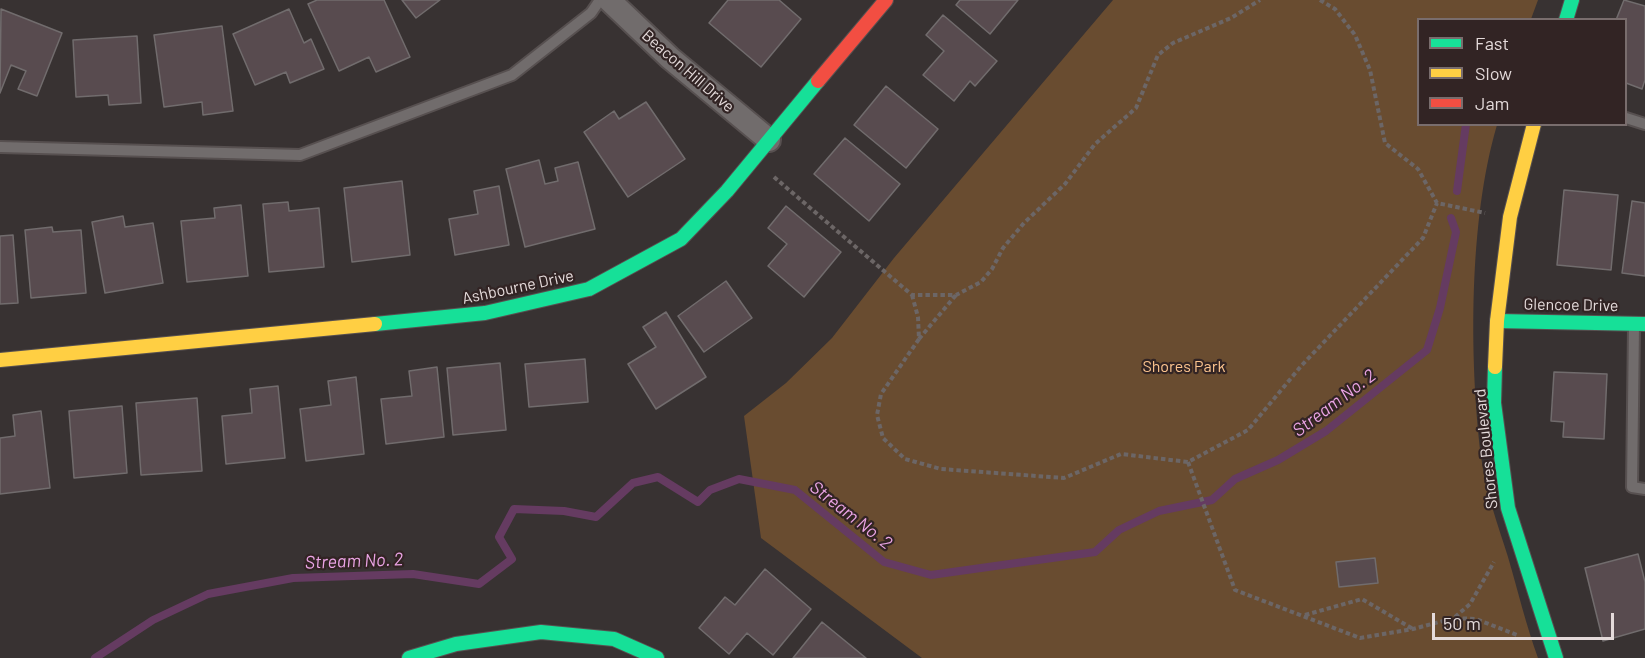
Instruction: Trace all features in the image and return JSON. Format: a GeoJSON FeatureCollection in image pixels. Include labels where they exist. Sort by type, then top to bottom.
{"type":"FeatureCollection","features":[{"type":"Feature","properties":{"kind":"street","name":"Beacon Hill Drive"},"geometry":{"type":"LineString","coordinates":[[609,0],[670,58],[769,140]]}},
{"type":"Feature","properties":{"kind":"street","name":"Ashbourne Drive"},"geometry":{"type":"LineString","coordinates":[[0,360],[484,313],[589,289],[681,239],[753,159],[886,0]]}},
{"type":"Feature","properties":{"kind":"street"},"geometry":{"type":"LineString","coordinates":[[1567,18],[1572,0]]}},
{"type":"Feature","properties":{"kind":"street","name":"Shores Boulevard"},"geometry":{"type":"LineString","coordinates":[[1533,126],[1510,217],[1497,321],[1494,403],[1508,508],[1556,658]]}},
{"type":"Feature","properties":{"kind":"street","name":"Glencoe Drive"},"geometry":{"type":"LineString","coordinates":[[1497,321],[1639,323]]}},
{"type":"Feature","properties":{"kind":"street"},"geometry":{"type":"LineString","coordinates":[[409,658],[456,644],[541,632],[614,639],[657,658]]}},
{"type":"Feature","properties":{"kind":"lane"},"geometry":{"type":"LineString","coordinates":[[0,147],[300,155],[512,75],[591,13],[600,0]]}},
{"type":"Feature","properties":{"kind":"lane"},"geometry":{"type":"LineString","coordinates":[[1627,118],[1645,124]]}},
{"type":"Feature","properties":{"kind":"lane"},"geometry":{"type":"LineString","coordinates":[[1639,323],[1632,487],[1645,489]]}},
{"type":"Feature","properties":{"kind":"path"},"geometry":{"type":"LineString","coordinates":[[1260,0],[1231,18],[1173,44],[1158,55],[1136,108],[1095,144],[1065,184],[1024,223],[981,282],[956,295],[919,339],[881,394],[877,415],[883,438],[904,459],[941,469],[1064,478],[1120,454],[1188,462],[1248,430],[1302,365],[1423,238],[1437,203]]}},
{"type":"Feature","properties":{"kind":"path"},"geometry":{"type":"LineString","coordinates":[[1320,0],[1335,9],[1355,35],[1370,70],[1385,143],[1418,169],[1437,203],[1510,217]]}},
{"type":"Feature","properties":{"kind":"path"},"geometry":{"type":"LineString","coordinates":[[753,159],[912,295],[918,317],[919,339]]}},
{"type":"Feature","properties":{"kind":"path"},"geometry":{"type":"LineString","coordinates":[[912,295],[956,295]]}},
{"type":"Feature","properties":{"kind":"path"},"geometry":{"type":"LineString","coordinates":[[1188,462],[1235,590],[1360,638],[1413,629],[1454,618],[1476,619],[1517,635]]}},
{"type":"Feature","properties":{"kind":"path"},"geometry":{"type":"LineString","coordinates":[[1454,618],[1470,604],[1494,562]]}},
{"type":"Feature","properties":{"kind":"path"},"geometry":{"type":"LineString","coordinates":[[1305,616],[1362,599],[1413,629]]}},
{"type":"Feature","properties":{"kind":"green space","name":"Shores Park"},"geometry":{"type":"Polygon","coordinates":[[[1113,0],[1538,0],[1531,18],[1417,18],[1417,126],[1497,126],[1488,162],[1476,245],[1473,333],[1477,417],[1483,469],[1489,494],[1538,658],[922,658],[761,538],[744,416],[786,383],[832,338],[894,258],[1113,0]]]}},
{"type":"Feature","properties":{"kind":"building"},"geometry":{"type":"Polygon","coordinates":[[[317,0],[384,0],[410,57],[376,72],[369,57],[339,71],[308,4],[317,0]]]}},
{"type":"Feature","properties":{"kind":"building"},"geometry":{"type":"Polygon","coordinates":[[[402,0],[440,0],[416,18],[402,0]]]}},
{"type":"Feature","properties":{"kind":"building"},"geometry":{"type":"Polygon","coordinates":[[[728,0],[779,0],[801,19],[761,67],[709,23],[728,0]]]}},
{"type":"Feature","properties":{"kind":"building"},"geometry":{"type":"Polygon","coordinates":[[[960,0],[1018,0],[990,34],[956,5],[960,0]]]}},
{"type":"Feature","properties":{"kind":"building"},"geometry":{"type":"Polygon","coordinates":[[[1624,0],[1645,6],[1645,80],[1642,89],[1627,83],[1627,18],[1617,18],[1624,0]]]}},
{"type":"Feature","properties":{"kind":"building"},"geometry":{"type":"Polygon","coordinates":[[[1,9],[62,33],[37,96],[18,89],[26,71],[11,65],[0,93],[1,9]]]}},
{"type":"Feature","properties":{"kind":"building"},"geometry":{"type":"Polygon","coordinates":[[[289,9],[304,43],[311,39],[324,69],[290,83],[286,72],[255,85],[233,34],[289,9]]]}},
{"type":"Feature","properties":{"kind":"building"},"geometry":{"type":"Polygon","coordinates":[[[943,15],[997,61],[975,86],[970,81],[954,101],[923,75],[944,51],[926,35],[943,15]]]}},
{"type":"Feature","properties":{"kind":"building"},"geometry":{"type":"Polygon","coordinates":[[[222,26],[233,111],[203,115],[202,102],[164,107],[154,35],[222,26]]]}},
{"type":"Feature","properties":{"kind":"building"},"geometry":{"type":"Polygon","coordinates":[[[137,36],[141,103],[109,105],[108,95],[76,97],[73,40],[137,36]]]}},
{"type":"Feature","properties":{"kind":"building"},"geometry":{"type":"Polygon","coordinates":[[[886,86],[938,129],[906,168],[854,125],[886,86]]]}},
{"type":"Feature","properties":{"kind":"building"},"geometry":{"type":"Polygon","coordinates":[[[646,102],[685,159],[628,197],[584,132],[614,111],[619,119],[646,102]]]}},
{"type":"Feature","properties":{"kind":"building"},"geometry":{"type":"Polygon","coordinates":[[[845,138],[900,184],[869,221],[814,174],[845,138]]]}},
{"type":"Feature","properties":{"kind":"building"},"geometry":{"type":"Polygon","coordinates":[[[539,160],[545,184],[558,181],[555,168],[578,162],[595,229],[525,247],[506,169],[539,160]]]}},
{"type":"Feature","properties":{"kind":"building"},"geometry":{"type":"Polygon","coordinates":[[[402,181],[410,255],[352,262],[344,188],[402,181]]]}},
{"type":"Feature","properties":{"kind":"building"},"geometry":{"type":"Polygon","coordinates":[[[499,186],[509,245],[455,255],[449,219],[478,214],[474,191],[499,186]]]}},
{"type":"Feature","properties":{"kind":"building"},"geometry":{"type":"Polygon","coordinates":[[[1564,190],[1618,195],[1611,270],[1557,265],[1564,190]]]}},
{"type":"Feature","properties":{"kind":"building"},"geometry":{"type":"Polygon","coordinates":[[[1632,201],[1645,203],[1645,276],[1622,273],[1632,201]]]}},
{"type":"Feature","properties":{"kind":"building"},"geometry":{"type":"Polygon","coordinates":[[[288,202],[289,211],[319,208],[324,267],[269,272],[263,204],[288,202]]]}},
{"type":"Feature","properties":{"kind":"building"},"geometry":{"type":"Polygon","coordinates":[[[241,205],[248,276],[187,282],[181,221],[215,218],[214,208],[241,205]]]}},
{"type":"Feature","properties":{"kind":"building"},"geometry":{"type":"Polygon","coordinates":[[[786,206],[841,252],[804,297],[768,266],[787,244],[768,228],[786,206]]]}},
{"type":"Feature","properties":{"kind":"building"},"geometry":{"type":"Polygon","coordinates":[[[123,216],[125,227],[153,223],[163,283],[105,293],[92,222],[123,216]]]}},
{"type":"Feature","properties":{"kind":"building"},"geometry":{"type":"Polygon","coordinates":[[[52,227],[53,232],[81,230],[86,293],[31,298],[25,230],[52,227]]]}},
{"type":"Feature","properties":{"kind":"building"},"geometry":{"type":"Polygon","coordinates":[[[13,235],[18,303],[0,304],[0,236],[13,235]]]}},
{"type":"Feature","properties":{"kind":"building"},"geometry":{"type":"Polygon","coordinates":[[[726,281],[752,318],[704,352],[678,316],[726,281]]]}},
{"type":"Feature","properties":{"kind":"building"},"geometry":{"type":"Polygon","coordinates":[[[666,312],[706,377],[656,409],[628,364],[656,347],[643,327],[666,312]]]}},
{"type":"Feature","properties":{"kind":"building"},"geometry":{"type":"Polygon","coordinates":[[[585,359],[588,402],[529,407],[525,364],[585,359]]]}},
{"type":"Feature","properties":{"kind":"building"},"geometry":{"type":"Polygon","coordinates":[[[500,363],[506,430],[453,435],[447,368],[500,363]]]}},
{"type":"Feature","properties":{"kind":"building"},"geometry":{"type":"Polygon","coordinates":[[[437,367],[444,437],[386,444],[381,399],[412,396],[409,371],[437,367]]]}},
{"type":"Feature","properties":{"kind":"building"},"geometry":{"type":"Polygon","coordinates":[[[1554,372],[1607,374],[1604,439],[1563,437],[1564,422],[1551,421],[1554,372]]]}},
{"type":"Feature","properties":{"kind":"building"},"geometry":{"type":"Polygon","coordinates":[[[356,377],[364,454],[306,461],[300,409],[331,405],[328,381],[356,377]]]}},
{"type":"Feature","properties":{"kind":"building"},"geometry":{"type":"Polygon","coordinates":[[[278,386],[285,458],[226,464],[222,416],[252,413],[250,389],[278,386]]]}},
{"type":"Feature","properties":{"kind":"building"},"geometry":{"type":"Polygon","coordinates":[[[197,398],[202,471],[141,475],[136,403],[197,398]]]}},
{"type":"Feature","properties":{"kind":"building"},"geometry":{"type":"Polygon","coordinates":[[[122,406],[127,473],[74,478],[69,411],[122,406]]]}},
{"type":"Feature","properties":{"kind":"building"},"geometry":{"type":"Polygon","coordinates":[[[41,411],[50,488],[0,494],[0,438],[15,436],[13,415],[41,411]]]}},
{"type":"Feature","properties":{"kind":"building"},"geometry":{"type":"Polygon","coordinates":[[[1638,554],[1645,582],[1645,629],[1603,641],[1585,568],[1638,554]]]}},
{"type":"Feature","properties":{"kind":"building"},"geometry":{"type":"Polygon","coordinates":[[[1375,558],[1378,583],[1339,587],[1336,562],[1375,558]]]}},
{"type":"Feature","properties":{"kind":"building"},"geometry":{"type":"Polygon","coordinates":[[[765,569],[811,609],[773,655],[747,633],[729,654],[699,628],[725,597],[735,605],[765,569]]]}},
{"type":"Feature","properties":{"kind":"building"},"geometry":{"type":"Polygon","coordinates":[[[822,622],[866,658],[793,658],[822,622]]]}},
{"type":"Feature","properties":{"kind":"waterway","name":"Stream No. 2"},"geometry":{"type":"LineString","coordinates":[[1457,191],[1466,126]]}},
{"type":"Feature","properties":{"kind":"waterway","name":"Stream No. 2"},"geometry":{"type":"LineString","coordinates":[[95,658],[153,620],[208,594],[293,578],[413,574],[479,584],[512,559],[499,537],[514,509],[564,511],[596,517],[633,483],[658,477],[698,502],[710,490],[739,479],[795,490],[884,562],[931,575],[1095,552],[1119,530],[1159,511],[1212,500],[1235,479],[1278,460],[1326,431],[1427,350],[1440,308],[1456,232],[1451,218]]}},
{"type":"Feature","properties":{"kind":"traffic: fast"},"geometry":{"type":"LineString","coordinates":[[1567,18],[1572,0]]}},
{"type":"Feature","properties":{"kind":"traffic: fast"},"geometry":{"type":"LineString","coordinates":[[375,324],[485,313],[589,289],[681,239],[727,191],[818,81]]}},
{"type":"Feature","properties":{"kind":"traffic: fast"},"geometry":{"type":"LineString","coordinates":[[1497,321],[1645,324]]}},
{"type":"Feature","properties":{"kind":"traffic: fast"},"geometry":{"type":"LineString","coordinates":[[1495,367],[1494,403],[1508,508],[1556,658]]}},
{"type":"Feature","properties":{"kind":"traffic: fast"},"geometry":{"type":"LineString","coordinates":[[409,658],[456,644],[541,632],[614,639],[657,658]]}},
{"type":"Feature","properties":{"kind":"traffic: slow"},"geometry":{"type":"LineString","coordinates":[[1495,367],[1497,321],[1510,217],[1533,126]]}},
{"type":"Feature","properties":{"kind":"traffic: slow"},"geometry":{"type":"LineString","coordinates":[[0,360],[375,324]]}},
{"type":"Feature","properties":{"kind":"traffic: jam"},"geometry":{"type":"LineString","coordinates":[[818,81],[886,0]]}}]}
